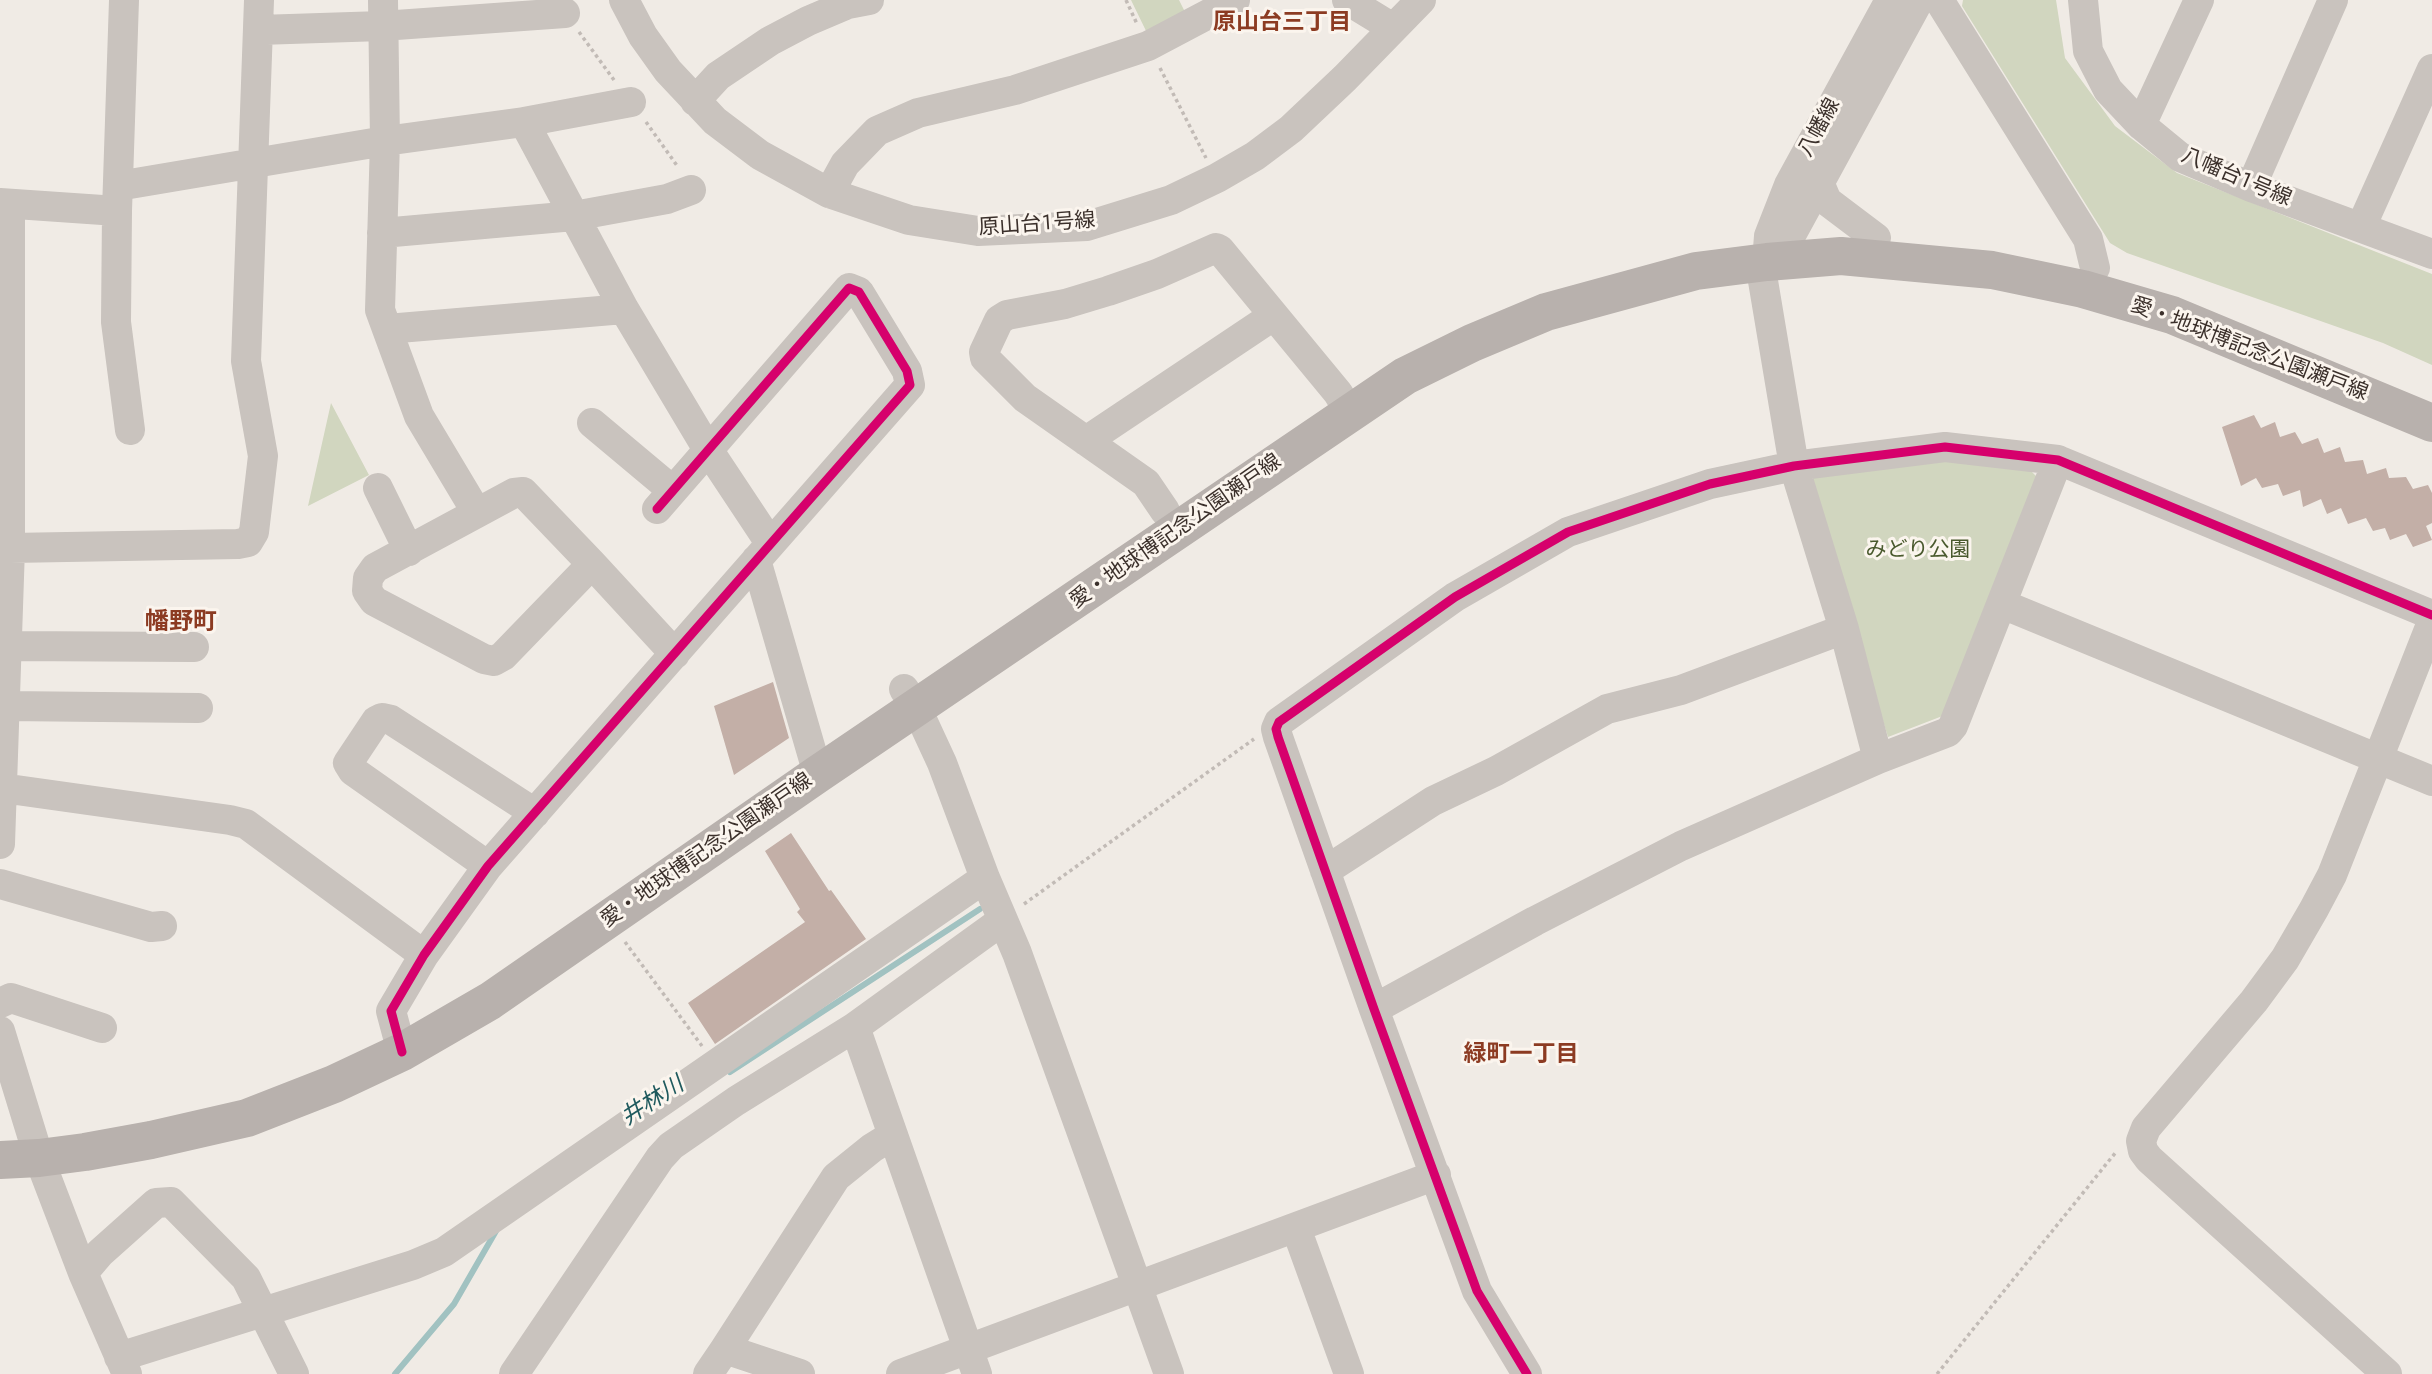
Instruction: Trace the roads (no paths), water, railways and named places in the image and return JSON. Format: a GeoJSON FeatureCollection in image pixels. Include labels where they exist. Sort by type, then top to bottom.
{"type":"FeatureCollection","features":[{"type":"Feature","properties":{"kind":"main road","name":"愛・地球博記念公園瀬戸線"},"geometry":{"type":"LineString","coordinates":[[399,1041],[534,944],[815,763],[1344,403],[1417,344],[1471,317],[1557,286],[1662,258],[1774,251],[1876,238],[1926,240],[2001,250],[2095,268],[2210,306],[2432,398]]}},
{"type":"Feature","properties":{"kind":"main road","name":"愛・地球博記念公園瀬戸線"},"geometry":{"type":"LineString","coordinates":[[1774,251],[1992,270],[2083,289],[2172,315],[2432,423]]}},
{"type":"Feature","properties":{"kind":"main road","name":"愛・地球博記念公園瀬戸線"},"geometry":{"type":"LineString","coordinates":[[910,699],[1165,511],[1344,403]]}},
{"type":"Feature","properties":{"kind":"main road","name":"愛・地球博記念公園瀬戸線"},"geometry":{"type":"LineString","coordinates":[[0,1160],[24,1144],[153,1117],[246,1092],[333,1059],[399,1041],[490,1001],[608,919],[815,763]]}},
{"type":"Feature","properties":{"kind":"street"},"geometry":{"type":"LineString","coordinates":[[124,0],[116,322],[130,430]]}},
{"type":"Feature","properties":{"kind":"street"},"geometry":{"type":"LineString","coordinates":[[10,548],[238,544],[248,542],[254,532],[263,467],[246,361],[259,0]]}},
{"type":"Feature","properties":{"kind":"street","name":"原山台１号線"},"geometry":{"type":"LineString","coordinates":[[624,0],[643,36],[668,71],[726,130],[760,155],[829,193],[909,220],[978,232],[1087,226],[1171,200],[1217,178],[1255,156],[1291,129],[1421,0]]}},
{"type":"Feature","properties":{"kind":"street"},"geometry":{"type":"LineString","coordinates":[[695,101],[718,76],[770,41],[808,21],[848,5],[869,0]]}},
{"type":"Feature","properties":{"kind":"street"},"geometry":{"type":"LineString","coordinates":[[829,193],[845,164],[877,131],[918,113],[1015,90],[1148,46],[1235,0]]}},
{"type":"Feature","properties":{"kind":"street"},"geometry":{"type":"LineString","coordinates":[[1347,0],[1393,28]]}},
{"type":"Feature","properties":{"kind":"street","name":"八幡線"},"geometry":{"type":"LineString","coordinates":[[1774,251],[1789,185],[1890,0]]}},
{"type":"Feature","properties":{"kind":"street","name":"八幡線"},"geometry":{"type":"LineString","coordinates":[[1774,251],[1819,182],[1919,0]]}},
{"type":"Feature","properties":{"kind":"street"},"geometry":{"type":"LineString","coordinates":[[1939,0],[2088,239],[2095,268]]}},
{"type":"Feature","properties":{"kind":"street","name":"八幡台１号線"},"geometry":{"type":"LineString","coordinates":[[2083,0],[2088,51],[2108,90],[2141,125],[2180,157],[2251,187],[2432,254]]}},
{"type":"Feature","properties":{"kind":"street"},"geometry":{"type":"LineString","coordinates":[[2141,125],[2199,0]]}},
{"type":"Feature","properties":{"kind":"street"},"geometry":{"type":"LineString","coordinates":[[2251,187],[2333,0]]}},
{"type":"Feature","properties":{"kind":"street"},"geometry":{"type":"LineString","coordinates":[[259,30],[382,13],[565,13]]}},
{"type":"Feature","properties":{"kind":"street"},"geometry":{"type":"LineString","coordinates":[[382,13],[385,141],[380,310],[419,416],[477,513]]}},
{"type":"Feature","properties":{"kind":"street"},"geometry":{"type":"LineString","coordinates":[[2361,227],[2432,69]]}},
{"type":"Feature","properties":{"kind":"street"},"geometry":{"type":"LineString","coordinates":[[0,844],[10,548],[5,204],[118,199],[253,164],[385,141],[524,122],[631,102]]}},
{"type":"Feature","properties":{"kind":"street"},"geometry":{"type":"LineString","coordinates":[[524,122],[624,309],[708,448],[763,552],[815,763]]}},
{"type":"Feature","properties":{"kind":"street"},"geometry":{"type":"LineString","coordinates":[[1819,182],[1827,201],[1876,238]]}},
{"type":"Feature","properties":{"kind":"street"},"geometry":{"type":"LineString","coordinates":[[382,233],[574,216],[667,199],[691,190]]}},
{"type":"Feature","properties":{"kind":"street"},"geometry":{"type":"LineString","coordinates":[[1165,511],[1146,483],[1025,398],[985,358],[984,352],[999,320],[1007,315],[1065,304],[1108,291],[1157,274],[1216,248],[1344,403]]}},
{"type":"Feature","properties":{"kind":"street"},"geometry":{"type":"LineString","coordinates":[[1774,251],[1794,466],[1844,629],[1878,759]]}},
{"type":"Feature","properties":{"kind":"street"},"geometry":{"type":"LineString","coordinates":[[399,1041],[391,1011],[424,956],[488,866],[910,384],[907,371],[859,292],[849,288],[665,500],[592,423]]}},
{"type":"Feature","properties":{"kind":"street"},"geometry":{"type":"LineString","coordinates":[[387,329],[624,309]]}},
{"type":"Feature","properties":{"kind":"street"},"geometry":{"type":"LineString","coordinates":[[1086,440],[1273,316]]}},
{"type":"Feature","properties":{"kind":"street"},"geometry":{"type":"LineString","coordinates":[[1527,1374],[1478,1291],[1278,737],[1276,729],[1279,722],[1455,597],[1568,532],[1710,484],[1794,466],[1945,447],[2058,460],[2432,615]]}},
{"type":"Feature","properties":{"kind":"street"},"geometry":{"type":"LineString","coordinates":[[1374,1009],[1535,921],[1681,846],[1878,759],[1948,732],[1953,726],[2058,460]]}},
{"type":"Feature","properties":{"kind":"street"},"geometry":{"type":"LineString","coordinates":[[378,488],[410,551]]}},
{"type":"Feature","properties":{"kind":"street"},"geometry":{"type":"LineString","coordinates":[[592,564],[503,656],[494,661],[484,659],[373,601],[367,591],[368,578],[375,568],[514,493],[523,492],[592,564],[676,654]]}},
{"type":"Feature","properties":{"kind":"street"},"geometry":{"type":"LineString","coordinates":[[2001,604],[2432,781]]}},
{"type":"Feature","properties":{"kind":"street"},"geometry":{"type":"LineString","coordinates":[[2387,1374],[2149,1159],[2143,1150],[2142,1137],[2254,1001],[2285,959],[2332,875],[2432,622]]}},
{"type":"Feature","properties":{"kind":"street"},"geometry":{"type":"LineString","coordinates":[[1325,871],[1433,801],[1496,771],[1607,709],[1681,690],[1844,629]]}},
{"type":"Feature","properties":{"kind":"street"},"geometry":{"type":"LineString","coordinates":[[8,646],[194,647]]}},
{"type":"Feature","properties":{"kind":"street"},"geometry":{"type":"LineString","coordinates":[[910,699],[942,763],[985,878],[1017,953],[1169,1374]]}},
{"type":"Feature","properties":{"kind":"street"},"geometry":{"type":"LineString","coordinates":[[6,706],[198,708]]}},
{"type":"Feature","properties":{"kind":"street"},"geometry":{"type":"LineString","coordinates":[[488,866],[353,771],[348,763],[376,721],[382,718],[391,720],[535,813]]}},
{"type":"Feature","properties":{"kind":"street"},"geometry":{"type":"LineString","coordinates":[[2,788],[246,824],[424,956]]}},
{"type":"Feature","properties":{"kind":"street"},"geometry":{"type":"LineString","coordinates":[[0,1031],[24,1144],[123,1366],[264,1313],[413,1265],[444,1252],[985,878]]}},
{"type":"Feature","properties":{"kind":"street"},"geometry":{"type":"LineString","coordinates":[[0,884],[151,927],[162,926]]}},
{"type":"Feature","properties":{"kind":"street"},"geometry":{"type":"LineString","coordinates":[[514,1374],[660,1158],[671,1146],[736,1101],[855,1027],[1003,920]]}},
{"type":"Feature","properties":{"kind":"street"},"geometry":{"type":"LineString","coordinates":[[0,1003],[11,998],[102,1028]]}},
{"type":"Feature","properties":{"kind":"street"},"geometry":{"type":"LineString","coordinates":[[855,1027],[972,1361]]}},
{"type":"Feature","properties":{"kind":"street"},"geometry":{"type":"LineString","coordinates":[[708,1374],[836,1178],[872,1148],[893,1135]]}},
{"type":"Feature","properties":{"kind":"street"},"geometry":{"type":"LineString","coordinates":[[901,1374],[972,1361],[1137,1287],[1436,1175]]}},
{"type":"Feature","properties":{"kind":"street"},"geometry":{"type":"LineString","coordinates":[[83,1273],[100,1253],[156,1203],[171,1202],[246,1278],[294,1374]]}},
{"type":"Feature","properties":{"kind":"street"},"geometry":{"type":"LineString","coordinates":[[1296,1228],[1349,1374]]}},
{"type":"Feature","properties":{"kind":"street"},"geometry":{"type":"LineString","coordinates":[[725,1349],[800,1374]]}},
{"type":"Feature","properties":{"kind":"waterway","name":"井林川"},"geometry":{"type":"LineString","coordinates":[[730,1072],[980,909]]}},
{"type":"Feature","properties":{"kind":"waterway","name":"井林川"},"geometry":{"type":"LineString","coordinates":[[395,1374],[454,1304],[496,1231]]}},
{"type":"Feature","properties":{"kind":"district","name":"原山台三丁目"},"geometry":{"type":"Point","coordinates":[1282,23]}},
{"type":"Feature","properties":{"kind":"district","name":"幡野町"},"geometry":{"type":"Point","coordinates":[181,623]}},
{"type":"Feature","properties":{"kind":"district","name":"緑町一丁目"},"geometry":{"type":"Point","coordinates":[1521,1055]}},
{"type":"Feature","properties":{"kind":"park label","name":"みどり公園"},"geometry":{"type":"Point","coordinates":[1918,551]}}]}
